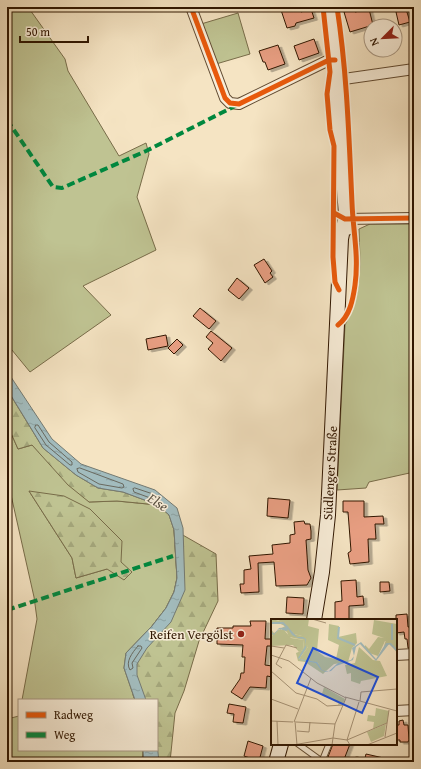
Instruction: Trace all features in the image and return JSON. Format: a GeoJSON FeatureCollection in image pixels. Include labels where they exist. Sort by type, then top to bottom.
{"type":"FeatureCollection","features":[{"type":"Feature","properties":{"kind":"main road","name":"Südlenger Straße"},"geometry":{"type":"LineString","coordinates":[[314,619],[322,572],[328,515],[341,239],[345,219],[337,80],[330,7]]}},
{"type":"Feature","properties":{"kind":"main road"},"geometry":{"type":"LineString","coordinates":[[276,762],[281,745]]}},
{"type":"Feature","properties":{"kind":"street"},"geometry":{"type":"LineString","coordinates":[[191,7],[225,98],[230,103],[239,104],[329,60],[335,60]]}},
{"type":"Feature","properties":{"kind":"street"},"geometry":{"type":"LineString","coordinates":[[337,80],[414,69]]}},
{"type":"Feature","properties":{"kind":"street"},"geometry":{"type":"LineString","coordinates":[[345,219],[414,218]]}},
{"type":"Feature","properties":{"kind":"street"},"geometry":{"type":"LineString","coordinates":[[397,655],[414,654]]}},
{"type":"Feature","properties":{"kind":"street"},"geometry":{"type":"LineString","coordinates":[[397,711],[414,710]]}},
{"type":"Feature","properties":{"kind":"lane"},"geometry":{"type":"LineString","coordinates":[[299,745],[322,762],[329,745]]}},
{"type":"Feature","properties":{"kind":"green space"},"geometry":{"type":"Polygon","coordinates":[[[7,7],[28,7],[65,59],[68,71],[119,156],[146,143],[149,154],[137,197],[156,250],[83,286],[111,315],[30,372],[7,344],[7,7]]]}},
{"type":"Feature","properties":{"kind":"green space"},"geometry":{"type":"Polygon","coordinates":[[[238,13],[250,54],[216,64],[201,24],[238,13]]]}},
{"type":"Feature","properties":{"kind":"green space"},"geometry":{"type":"Polygon","coordinates":[[[370,224],[411,224],[414,226],[414,472],[369,482],[366,488],[337,490],[345,325],[355,301],[358,289],[360,267],[359,229],[370,224]]]}},
{"type":"Feature","properties":{"kind":"green space"},"geometry":{"type":"Polygon","coordinates":[[[8,391],[43,448],[76,475],[98,488],[123,492],[158,505],[117,501],[89,502],[68,485],[32,445],[18,449],[7,424],[8,391]]]}},
{"type":"Feature","properties":{"kind":"green space"},"geometry":{"type":"Polygon","coordinates":[[[7,424],[18,449],[32,445],[89,502],[117,501],[158,505],[169,515],[174,530],[177,578],[174,592],[166,608],[152,626],[133,695],[135,699],[22,699],[37,619],[34,597],[9,486],[7,487],[7,424]],[[29,491],[72,558],[76,578],[107,569],[29,491]]]}},
{"type":"Feature","properties":{"kind":"green space"},"geometry":{"type":"Polygon","coordinates":[[[29,491],[64,496],[90,509],[122,541],[121,562],[132,572],[124,580],[107,569],[76,578],[72,558],[29,491]]]}},
{"type":"Feature","properties":{"kind":"green space"},"geometry":{"type":"Polygon","coordinates":[[[174,530],[216,554],[218,601],[199,641],[184,691],[175,713],[170,762],[142,762],[143,751],[158,751],[158,699],[135,699],[124,668],[126,653],[152,626],[166,608],[174,592],[177,578],[174,530]]]}},
{"type":"Feature","properties":{"kind":"green space"},"geometry":{"type":"Polygon","coordinates":[[[18,716],[18,751],[143,751],[142,762],[7,762],[7,719],[18,716]]]}},
{"type":"Feature","properties":{"kind":"water","name":"Else"},"geometry":{"type":"Polygon","coordinates":[[[7,371],[52,439],[81,464],[155,490],[177,508],[183,528],[185,590],[171,622],[147,648],[137,664],[137,675],[146,699],[135,699],[124,668],[126,653],[152,626],[166,608],[174,592],[177,578],[174,530],[169,515],[158,505],[123,492],[98,488],[76,475],[43,448],[7,389],[7,371]]]}},
{"type":"Feature","properties":{"kind":"water"},"geometry":{"type":"Polygon","coordinates":[[[143,751],[158,751],[159,762],[144,762],[143,751]]]}},
{"type":"Feature","properties":{"kind":"building"},"geometry":{"type":"Polygon","coordinates":[[[280,7],[300,7],[301,12],[311,9],[314,18],[296,23],[295,26],[287,28],[280,7]]]}},
{"type":"Feature","properties":{"kind":"building"},"geometry":{"type":"Polygon","coordinates":[[[355,9],[355,12],[369,9],[371,18],[363,18],[363,28],[350,32],[344,12],[355,9]]]}},
{"type":"Feature","properties":{"kind":"building"},"geometry":{"type":"Polygon","coordinates":[[[406,9],[410,22],[403,24],[403,18],[397,18],[396,12],[406,9]]]}},
{"type":"Feature","properties":{"kind":"building"},"geometry":{"type":"Polygon","coordinates":[[[314,39],[319,53],[299,60],[294,46],[314,39]]]}},
{"type":"Feature","properties":{"kind":"building"},"geometry":{"type":"Polygon","coordinates":[[[278,45],[285,64],[268,70],[259,51],[278,45]]]}},
{"type":"Feature","properties":{"kind":"building"},"geometry":{"type":"Polygon","coordinates":[[[264,259],[272,271],[270,273],[273,277],[265,283],[254,265],[264,259]]]}},
{"type":"Feature","properties":{"kind":"building"},"geometry":{"type":"Polygon","coordinates":[[[237,278],[249,288],[239,299],[228,290],[237,278]]]}},
{"type":"Feature","properties":{"kind":"building"},"geometry":{"type":"Polygon","coordinates":[[[200,308],[216,321],[209,329],[193,316],[200,308]]]}},
{"type":"Feature","properties":{"kind":"building"},"geometry":{"type":"Polygon","coordinates":[[[211,331],[232,348],[221,361],[208,349],[213,343],[206,337],[211,331]]]}},
{"type":"Feature","properties":{"kind":"building"},"geometry":{"type":"Polygon","coordinates":[[[166,335],[168,346],[148,350],[146,339],[166,335]]]}},
{"type":"Feature","properties":{"kind":"building"},"geometry":{"type":"Polygon","coordinates":[[[177,339],[183,345],[174,354],[168,348],[177,339]]]}},
{"type":"Feature","properties":{"kind":"building"},"geometry":{"type":"Polygon","coordinates":[[[268,498],[290,500],[288,518],[267,516],[268,498]]]}},
{"type":"Feature","properties":{"kind":"building"},"geometry":{"type":"Polygon","coordinates":[[[343,501],[364,501],[364,517],[383,516],[384,524],[375,524],[376,539],[368,539],[369,562],[350,564],[348,553],[351,551],[348,512],[343,512],[343,501]]]}},
{"type":"Feature","properties":{"kind":"building"},"geometry":{"type":"Polygon","coordinates":[[[304,521],[305,524],[310,524],[311,531],[311,539],[306,540],[308,570],[311,578],[307,585],[276,586],[274,562],[258,563],[259,592],[241,593],[240,584],[244,584],[244,570],[251,569],[249,556],[273,554],[272,545],[290,543],[290,535],[295,534],[294,522],[304,521]]]}},
{"type":"Feature","properties":{"kind":"building"},"geometry":{"type":"Polygon","coordinates":[[[356,580],[357,597],[363,596],[364,605],[349,606],[349,619],[335,619],[335,602],[342,601],[341,581],[356,580]]]}},
{"type":"Feature","properties":{"kind":"building"},"geometry":{"type":"Polygon","coordinates":[[[380,582],[389,582],[390,591],[380,592],[380,582]]]}},
{"type":"Feature","properties":{"kind":"building"},"geometry":{"type":"Polygon","coordinates":[[[287,597],[304,598],[303,614],[286,613],[287,597]]]}},
{"type":"Feature","properties":{"kind":"building"},"geometry":{"type":"Polygon","coordinates":[[[407,614],[408,627],[413,627],[414,629],[414,648],[408,648],[407,639],[405,639],[404,632],[397,633],[396,615],[407,614]]]}},
{"type":"Feature","properties":{"kind":"building"},"geometry":{"type":"Polygon","coordinates":[[[250,621],[266,621],[265,639],[271,639],[271,646],[267,646],[265,665],[271,666],[271,677],[267,676],[266,688],[250,687],[242,699],[231,692],[240,679],[241,673],[244,673],[245,657],[242,657],[243,645],[217,644],[217,628],[251,626],[250,621]]]}},
{"type":"Feature","properties":{"kind":"building"},"geometry":{"type":"Polygon","coordinates":[[[229,704],[246,707],[243,723],[233,722],[234,714],[227,713],[229,704]]]}},
{"type":"Feature","properties":{"kind":"building"},"geometry":{"type":"Polygon","coordinates":[[[403,720],[404,725],[408,725],[408,742],[400,742],[400,740],[397,740],[397,725],[399,725],[399,721],[403,720]]]}},
{"type":"Feature","properties":{"kind":"building"},"geometry":{"type":"Polygon","coordinates":[[[248,741],[263,746],[259,761],[244,756],[248,741]]]}},
{"type":"Feature","properties":{"kind":"building"},"geometry":{"type":"Polygon","coordinates":[[[333,745],[350,745],[343,762],[328,757],[333,745]]]}},
{"type":"Feature","properties":{"kind":"building"},"geometry":{"type":"Polygon","coordinates":[[[366,754],[388,759],[387,762],[364,762],[366,754]]]}},
{"type":"Feature","properties":{"kind":"marked path"},"geometry":{"type":"LineString","coordinates":[[7,120],[53,187],[62,188],[146,151],[237,105]]}},
{"type":"Feature","properties":{"kind":"marked path"},"geometry":{"type":"LineString","coordinates":[[7,610],[173,556]]}},
{"type":"Feature","properties":{"kind":"cycle path"},"geometry":{"type":"LineString","coordinates":[[191,7],[225,98],[230,103],[239,104],[329,60],[335,60]]}},
{"type":"Feature","properties":{"kind":"cycle path"},"geometry":{"type":"LineString","coordinates":[[323,7],[330,72],[327,94],[330,130],[334,146],[333,257],[335,282],[339,290]]}},
{"type":"Feature","properties":{"kind":"cycle path"},"geometry":{"type":"LineString","coordinates":[[337,7],[349,130],[356,264],[355,285],[352,301],[348,312],[338,325]]}},
{"type":"Feature","properties":{"kind":"cycle path"},"geometry":{"type":"LineString","coordinates":[[334,213],[345,219],[414,218]]}},
{"type":"Feature","properties":{"kind":"place","name":"Reifen Vergölst"},"geometry":{"type":"Point","coordinates":[241,634]}}]}
